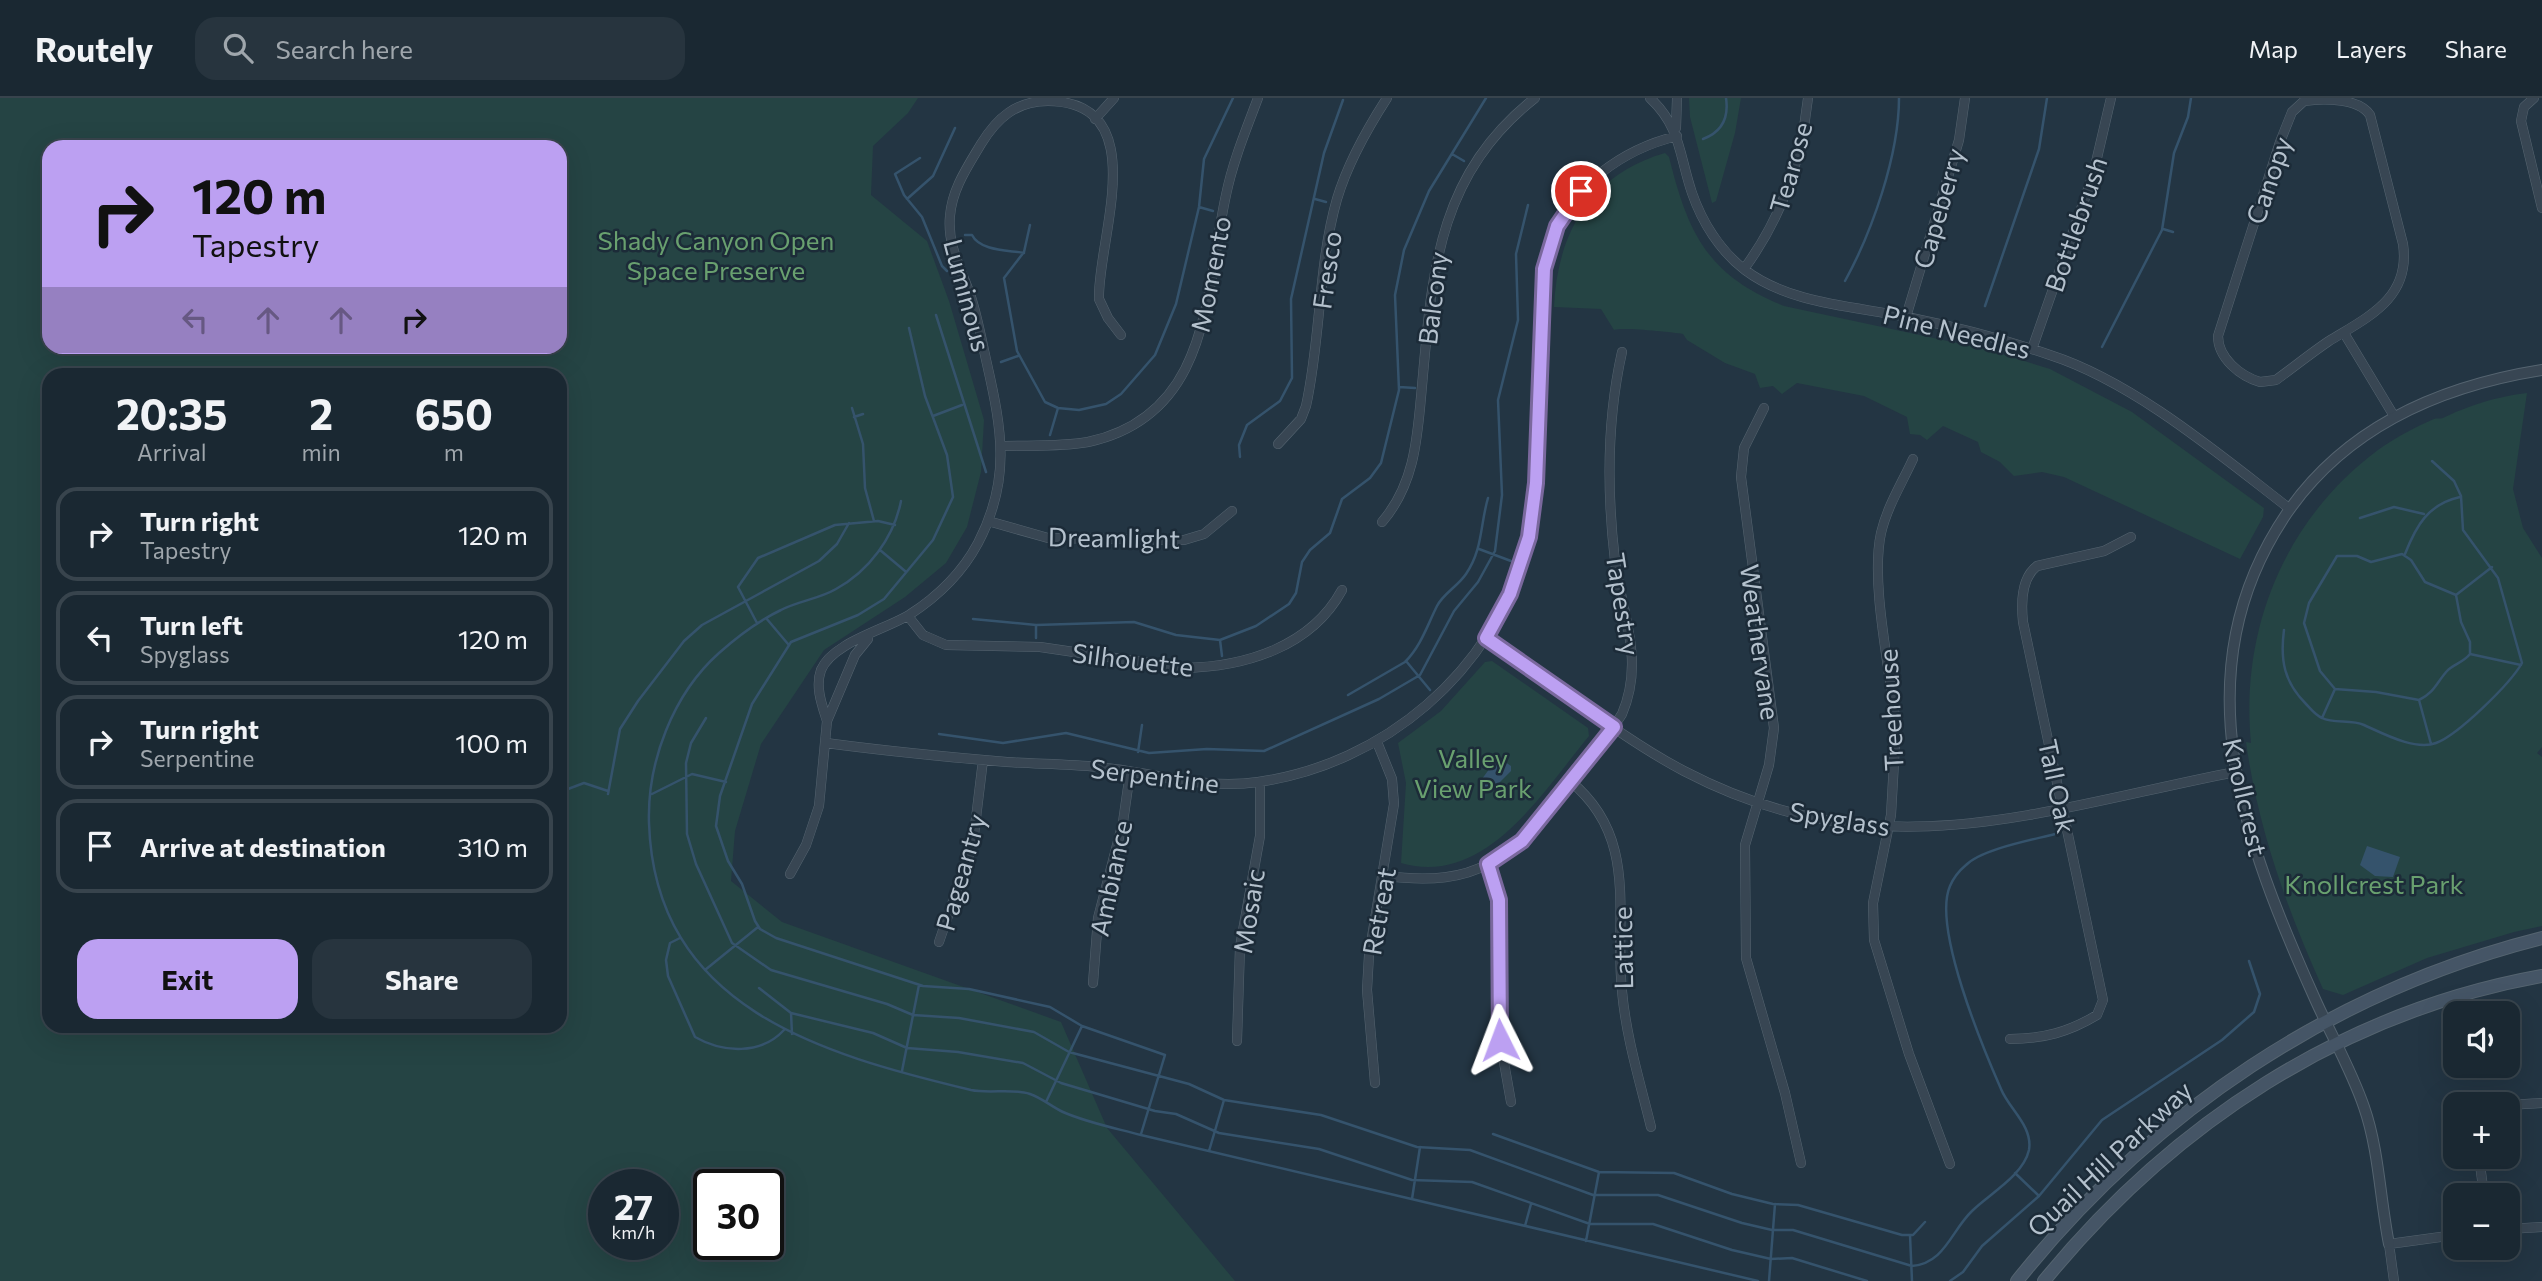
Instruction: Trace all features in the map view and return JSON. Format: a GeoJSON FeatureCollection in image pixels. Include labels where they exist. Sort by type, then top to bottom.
{"type":"FeatureCollection","features":[{"type":"Feature","properties":{"kind":"main road","name":"Quail Hill Parkway"},"geometry":{"type":"LineString","coordinates":[[2017,1281],[2070,1221],[2180,1117],[2245,1068],[2325,1020],[2376,995],[2441,968],[2542,938]]}},
{"type":"Feature","properties":{"kind":"main road","name":"Quail Hill Parkway"},"geometry":{"type":"LineString","coordinates":[[2044,1281],[2094,1226],[2190,1136],[2247,1093],[2336,1042],[2424,1006],[2542,976]]}},
{"type":"Feature","properties":{"kind":"street"},"geometry":{"type":"LineString","coordinates":[[1114,98],[1095,119],[1110,141],[1115,163],[1099,299],[1108,318],[1121,335]]}},
{"type":"Feature","properties":{"kind":"street","name":"Momento"},"geometry":{"type":"LineString","coordinates":[[1002,446],[1087,442],[1107,436],[1145,416],[1161,402],[1177,381],[1203,325],[1226,194],[1258,98]]}},
{"type":"Feature","properties":{"kind":"street","name":"Fresco"},"geometry":{"type":"LineString","coordinates":[[1278,444],[1301,418],[1306,405],[1330,234],[1342,185],[1360,144],[1387,98]]}},
{"type":"Feature","properties":{"kind":"street","name":"Balcony"},"geometry":{"type":"LineString","coordinates":[[1382,522],[1405,491],[1415,451],[1435,267],[1448,215],[1464,180],[1487,143],[1535,98]]}},
{"type":"Feature","properties":{"kind":"street","name":"Pine Needles"},"geometry":{"type":"LineString","coordinates":[[1650,98],[1667,114],[1676,133],[1692,192],[1708,228],[1744,269],[1782,291],[1971,331],[2077,365],[2126,390],[2290,509]]}},
{"type":"Feature","properties":{"kind":"street","name":"Pine Needles"},"geometry":{"type":"LineString","coordinates":[[1676,133],[1677,98]]}},
{"type":"Feature","properties":{"kind":"street","name":"Tearose"},"geometry":{"type":"LineString","coordinates":[[1744,269],[1774,225],[1787,196],[1800,146],[1808,98]]}},
{"type":"Feature","properties":{"kind":"street","name":"Capeberry"},"geometry":{"type":"LineString","coordinates":[[1906,317],[1959,140],[1965,98]]}},
{"type":"Feature","properties":{"kind":"street","name":"Bottlebrush"},"geometry":{"type":"LineString","coordinates":[[2032,349],[2093,175],[2111,98]]}},
{"type":"Feature","properties":{"kind":"street"},"geometry":{"type":"LineString","coordinates":[[2533,98],[2524,107],[2521,121],[2542,208]]}},
{"type":"Feature","properties":{"kind":"street","name":"Canopy"},"geometry":{"type":"LineString","coordinates":[[2308,100],[2353,103],[2366,110],[2372,120],[2403,244],[2402,274],[2392,297],[2377,312],[2344,332],[2268,383],[2253,380],[2239,370],[2224,358],[2218,346],[2218,336],[2231,292],[2280,142],[2291,112],[2308,100]]}},
{"type":"Feature","properties":{"kind":"street","name":"Luminous"},"geometry":{"type":"LineString","coordinates":[[790,874],[815,820],[822,791],[827,721],[818,687],[822,668],[839,649],[908,616],[954,577],[973,551],[988,521],[1000,474],[1002,446],[998,412],[975,313],[951,243],[952,202],[963,176],[991,129],[1012,110],[1027,103],[1055,101],[1074,106],[1095,119]]}},
{"type":"Feature","properties":{"kind":"street","name":"Serpentine"},"geometry":{"type":"LineString","coordinates":[[826,743],[983,760],[1095,766],[1189,783],[1259,782],[1316,768],[1377,742],[1426,707],[1466,665],[1486,638],[1516,579],[1532,523],[1536,483],[1543,277],[1552,238],[1572,202],[1590,181],[1624,158],[1676,133]]}},
{"type":"Feature","properties":{"kind":"street"},"geometry":{"type":"LineString","coordinates":[[2344,332],[2394,416]]}},
{"type":"Feature","properties":{"kind":"street","name":"Tapestry"},"geometry":{"type":"LineString","coordinates":[[1384,876],[1436,879],[1488,864],[1522,841],[1614,727],[1626,705],[1634,661],[1615,562],[1611,511],[1614,399],[1622,352]]}},
{"type":"Feature","properties":{"kind":"street","name":"Knollcrest"},"geometry":{"type":"LineString","coordinates":[[2389,1244],[2368,1120],[2276,909],[2235,772],[2228,702],[2236,631],[2258,564],[2290,509],[2345,450],[2394,416],[2456,388],[2542,370]]}},
{"type":"Feature","properties":{"kind":"street","name":"Weathervane"},"geometry":{"type":"LineString","coordinates":[[1764,408],[1744,448],[1741,477],[1742,503],[1773,715],[1769,765],[1745,845],[1746,958],[1750,981],[1785,1093],[1792,1136],[1801,1163]]}},
{"type":"Feature","properties":{"kind":"street","name":"Treehouse"},"geometry":{"type":"LineString","coordinates":[[1913,458],[1884,521],[1878,568],[1896,727],[1889,827],[1872,903],[1874,940],[1909,1054],[1950,1164]]}},
{"type":"Feature","properties":{"kind":"street","name":"Dreamlight"},"geometry":{"type":"LineString","coordinates":[[988,521],[1048,538],[1184,540],[1205,534],[1232,511]]}},
{"type":"Feature","properties":{"kind":"street","name":"Tall Oak"},"geometry":{"type":"LineString","coordinates":[[2010,1040],[2060,1034],[2093,1018],[2103,1006],[2103,991],[2023,622],[2026,580],[2037,566],[2104,551],[2131,537]]}},
{"type":"Feature","properties":{"kind":"street","name":"Silhouette"},"geometry":{"type":"LineString","coordinates":[[908,616],[923,635],[946,645],[1040,647],[1184,668],[1203,668],[1237,663],[1285,645],[1322,621],[1342,590]]}},
{"type":"Feature","properties":{"kind":"street","name":"Luminous"},"geometry":{"type":"LineString","coordinates":[[827,721],[855,655],[872,635]]}},
{"type":"Feature","properties":{"kind":"street","name":"Spyglass"},"geometry":{"type":"LineString","coordinates":[[1486,638],[1614,727],[1686,772],[1756,802],[1804,815],[1889,827],[1951,827],[2064,810],[2235,772]]}},
{"type":"Feature","properties":{"kind":"street","name":"Retreat"},"geometry":{"type":"LineString","coordinates":[[1375,1083],[1368,972],[1393,821],[1394,792],[1389,768],[1377,742]]}},
{"type":"Feature","properties":{"kind":"street","name":"Pageantry"},"geometry":{"type":"LineString","coordinates":[[939,942],[973,843],[983,760]]}},
{"type":"Feature","properties":{"kind":"street","name":"Ambiance"},"geometry":{"type":"LineString","coordinates":[[1093,983],[1098,918],[1123,821],[1130,773]]}},
{"type":"Feature","properties":{"kind":"street","name":"Lattice"},"geometry":{"type":"LineString","coordinates":[[1570,781],[1598,811],[1616,853],[1621,883],[1624,1011],[1651,1127]]}},
{"type":"Feature","properties":{"kind":"street","name":"Mosaic"},"geometry":{"type":"LineString","coordinates":[[1237,1041],[1240,947],[1260,836],[1259,782]]}},
{"type":"Feature","properties":{"kind":"street"},"geometry":{"type":"LineString","coordinates":[[1488,864],[1499,900],[1500,1040],[1511,1102]]}},
{"type":"Feature","properties":{"kind":"street"},"geometry":{"type":"LineString","coordinates":[[2520,1104],[2542,1103]]}},
{"type":"Feature","properties":{"kind":"street"},"geometry":{"type":"LineString","coordinates":[[2520,1228],[2542,1227]]}},
{"type":"Feature","properties":{"kind":"street"},"geometry":{"type":"LineString","coordinates":[[2394,1281],[2389,1244],[2443,1237]]}},
{"type":"Feature","properties":{"kind":"green space","name":"Shady Canyon Open Space Preserve"},"geometry":{"type":"Polygon","coordinates":[[[0,98],[918,98],[908,113],[873,146],[871,195],[927,241],[949,301],[984,420],[981,472],[967,527],[946,563],[905,597],[824,650],[761,744],[735,831],[731,881],[782,922],[1061,1022],[1107,1128],[1235,1281],[0,1281],[0,98]]]}},
{"type":"Feature","properties":{"kind":"green space"},"geometry":{"type":"Polygon","coordinates":[[[1689,98],[1741,98],[1735,133],[1716,201],[1712,203],[1690,117],[1689,98]]]}},
{"type":"Feature","properties":{"kind":"green space"},"geometry":{"type":"Polygon","coordinates":[[[1665,153],[1669,157],[1693,229],[1719,265],[1736,280],[1784,306],[1985,349],[2050,369],[2132,412],[2264,508],[2263,517],[2240,559],[2064,477],[2042,472],[2014,476],[2000,462],[1981,452],[1978,442],[1943,426],[1927,440],[1920,435],[1910,434],[1907,417],[1864,396],[1797,383],[1782,394],[1773,386],[1760,388],[1755,374],[1725,363],[1687,340],[1683,334],[1636,329],[1614,330],[1601,309],[1554,307],[1562,256],[1570,232],[1582,211],[1597,192],[1616,176],[1665,153]]]}},
{"type":"Feature","properties":{"kind":"green space","name":"Knollcrest Park"},"geometry":{"type":"Polygon","coordinates":[[[2527,393],[2513,489],[2523,528],[2542,558],[2542,747],[2537,753],[2542,757],[2542,926],[2427,958],[2343,995],[2323,989],[2297,929],[2276,868],[2251,774],[2246,742],[2251,743],[2249,701],[2253,659],[2262,618],[2294,543],[2317,509],[2345,478],[2378,450],[2434,419],[2493,399],[2527,393]]]}},
{"type":"Feature","properties":{"kind":"green space","name":"Valley View Park"},"geometry":{"type":"Polygon","coordinates":[[[1492,661],[1588,728],[1589,736],[1532,807],[1486,848],[1460,861],[1432,867],[1401,863],[1406,783],[1398,743],[1441,711],[1485,662],[1492,661]]]}},
{"type":"Feature","properties":{"kind":"water"},"geometry":{"type":"Polygon","coordinates":[[[1498,757],[1511,766],[1511,771],[1491,791],[1479,783],[1498,757]]]}},
{"type":"Feature","properties":{"kind":"water"},"geometry":{"type":"Polygon","coordinates":[[[2367,846],[2400,857],[2393,877],[2375,876],[2360,865],[2367,846]]]}},
{"type":"Feature","properties":{"kind":"waterway"},"geometry":{"type":"LineString","coordinates":[[1030,225],[1024,252],[1004,278],[1017,351],[1045,402],[1058,408],[1079,410],[1106,404],[1121,394],[1155,355],[1176,304],[1199,207],[1204,159],[1233,98]]}},
{"type":"Feature","properties":{"kind":"waterway"},"geometry":{"type":"LineString","coordinates":[[973,619],[1036,625],[1134,622],[1176,635],[1220,640],[1256,626],[1289,604],[1296,593],[1302,562],[1310,550],[1330,533],[1342,499],[1370,478],[1381,463],[1399,390],[1395,295],[1404,250],[1429,191],[1486,98]]}},
{"type":"Feature","properties":{"kind":"waterway"},"geometry":{"type":"LineString","coordinates":[[1703,139],[1723,123],[1726,98]]}},
{"type":"Feature","properties":{"kind":"waterway"},"geometry":{"type":"LineString","coordinates":[[1845,281],[1865,240],[1882,192],[1894,144],[1899,98]]}},
{"type":"Feature","properties":{"kind":"waterway"},"geometry":{"type":"LineString","coordinates":[[1985,306],[2039,149],[2047,98]]}},
{"type":"Feature","properties":{"kind":"waterway"},"geometry":{"type":"LineString","coordinates":[[2102,347],[2162,230],[2174,153],[2188,117],[2191,98]]}},
{"type":"Feature","properties":{"kind":"waterway"},"geometry":{"type":"LineString","coordinates":[[1240,457],[1239,445],[1247,425],[1280,401],[1292,378],[1291,299],[1324,153],[1343,100]]}},
{"type":"Feature","properties":{"kind":"waterway"},"geometry":{"type":"LineString","coordinates":[[907,199],[933,176],[955,128]]}},
{"type":"Feature","properties":{"kind":"waterway"},"geometry":{"type":"LineString","coordinates":[[1452,154],[1464,161]]}},
{"type":"Feature","properties":{"kind":"waterway"},"geometry":{"type":"LineString","coordinates":[[920,158],[895,174],[904,195],[922,217],[942,266],[947,271]]}},
{"type":"Feature","properties":{"kind":"waterway"},"geometry":{"type":"LineString","coordinates":[[1315,199],[1326,202]]}},
{"type":"Feature","properties":{"kind":"waterway"},"geometry":{"type":"LineString","coordinates":[[939,734],[1003,743],[1066,733],[1149,753],[1207,749],[1264,751],[1379,699],[1420,675],[1454,611],[1478,582],[1495,551],[1502,495],[1498,400],[1518,320],[1516,254],[1528,205]]}},
{"type":"Feature","properties":{"kind":"waterway"},"geometry":{"type":"LineString","coordinates":[[1199,207],[1213,211]]}},
{"type":"Feature","properties":{"kind":"waterway"},"geometry":{"type":"LineString","coordinates":[[2163,229],[2173,232]]}},
{"type":"Feature","properties":{"kind":"waterway"},"geometry":{"type":"LineString","coordinates":[[965,235],[972,235],[988,247],[1024,253]]}},
{"type":"Feature","properties":{"kind":"waterway"},"geometry":{"type":"LineString","coordinates":[[936,315],[986,472]]}},
{"type":"Feature","properties":{"kind":"waterway"},"geometry":{"type":"LineString","coordinates":[[909,328],[925,396],[947,455],[953,497],[933,540],[884,599],[858,615],[791,642],[752,704],[720,796],[716,826],[728,861],[742,884],[755,921],[760,929],[776,938],[923,986],[969,989],[1050,1007],[1082,1026],[1165,1055],[1141,1134]]}},
{"type":"Feature","properties":{"kind":"waterway"},"geometry":{"type":"LineString","coordinates":[[1001,362],[1018,356]]}},
{"type":"Feature","properties":{"kind":"waterway"},"geometry":{"type":"LineString","coordinates":[[1399,387],[1415,388]]}},
{"type":"Feature","properties":{"kind":"waterway"},"geometry":{"type":"LineString","coordinates":[[933,416],[962,405]]}},
{"type":"Feature","properties":{"kind":"waterway"},"geometry":{"type":"LineString","coordinates":[[852,408],[863,444],[865,488],[874,521]]}},
{"type":"Feature","properties":{"kind":"waterway"},"geometry":{"type":"LineString","coordinates":[[1050,435],[1058,408]]}},
{"type":"Feature","properties":{"kind":"waterway"},"geometry":{"type":"LineString","coordinates":[[854,417],[863,414]]}},
{"type":"Feature","properties":{"kind":"waterway"},"geometry":{"type":"LineString","coordinates":[[2284,630],[2283,661],[2288,679],[2299,696],[2319,717],[2359,723],[2409,743],[2428,745],[2446,738],[2470,720],[2507,683],[2522,663],[2498,578],[2463,530],[2461,496],[2454,481],[2432,461]]}},
{"type":"Feature","properties":{"kind":"waterway"},"geometry":{"type":"LineString","coordinates":[[2405,554],[2414,534],[2431,511],[2460,497]]}},
{"type":"Feature","properties":{"kind":"waterway"},"geometry":{"type":"LineString","coordinates":[[1348,695],[1405,662],[1415,649],[1440,602],[1463,578],[1471,565],[1478,546],[1488,498]]}},
{"type":"Feature","properties":{"kind":"waterway"},"geometry":{"type":"LineString","coordinates":[[901,501],[886,540],[859,573],[829,592],[773,614],[733,641],[688,688],[666,730],[658,753],[650,800],[649,823],[658,886],[681,938],[714,979],[756,1012],[805,1038],[858,1059],[914,1076],[971,1090],[1023,1092],[1072,1116],[1111,1128],[1758,1281]]}},
{"type":"Feature","properties":{"kind":"waterway"},"geometry":{"type":"LineString","coordinates":[[2360,518],[2394,507],[2424,514]]}},
{"type":"Feature","properties":{"kind":"waterway"},"geometry":{"type":"LineString","coordinates":[[757,623],[738,587],[758,558],[835,525],[878,521],[895,525]]}},
{"type":"Feature","properties":{"kind":"waterway"},"geometry":{"type":"LineString","coordinates":[[608,794],[620,729],[684,641],[702,625],[819,561],[837,544],[849,523]]}},
{"type":"Feature","properties":{"kind":"waterway"},"geometry":{"type":"LineString","coordinates":[[1479,549],[1511,561]]}},
{"type":"Feature","properties":{"kind":"waterway"},"geometry":{"type":"LineString","coordinates":[[880,550],[905,571]]}},
{"type":"Feature","properties":{"kind":"waterway"},"geometry":{"type":"LineString","coordinates":[[2402,554],[2411,560],[2425,582],[2456,595],[2461,622],[2470,642],[2470,654],[2449,669],[2432,691],[2419,700],[2376,692],[2335,689],[2320,671],[2304,623],[2309,603],[2337,556],[2357,556],[2371,562],[2402,554]]}},
{"type":"Feature","properties":{"kind":"waterway"},"geometry":{"type":"LineString","coordinates":[[2456,595],[2492,567]]}},
{"type":"Feature","properties":{"kind":"waterway"},"geometry":{"type":"LineString","coordinates":[[766,618],[788,644]]}},
{"type":"Feature","properties":{"kind":"waterway"},"geometry":{"type":"LineString","coordinates":[[1036,625],[1036,638]]}},
{"type":"Feature","properties":{"kind":"waterway"},"geometry":{"type":"LineString","coordinates":[[1220,640],[1222,656]]}},
{"type":"Feature","properties":{"kind":"waterway"},"geometry":{"type":"LineString","coordinates":[[2470,654],[2521,665]]}},
{"type":"Feature","properties":{"kind":"waterway"},"geometry":{"type":"LineString","coordinates":[[1406,661],[1430,690]]}},
{"type":"Feature","properties":{"kind":"waterway"},"geometry":{"type":"LineString","coordinates":[[2322,718],[2335,689]]}},
{"type":"Feature","properties":{"kind":"waterway"},"geometry":{"type":"LineString","coordinates":[[2419,700],[2431,744]]}},
{"type":"Feature","properties":{"kind":"waterway"},"geometry":{"type":"LineString","coordinates":[[706,718],[691,743],[686,763],[687,834],[696,864],[732,943],[771,970],[887,1004],[913,1015],[959,1018],[1034,1032],[1069,1052],[1189,1084],[1224,1100],[1321,1115],[1417,1147],[1470,1150],[1593,1195],[1658,1195],[1742,1223],[1772,1230],[1793,1230],[1912,1266],[1923,1264],[1940,1253],[1972,1211],[2020,1168],[2029,1150],[2024,1125],[2001,1089],[1962,988],[1948,929],[1946,905],[1950,886],[1964,867],[1983,854],[2055,834]]}},
{"type":"Feature","properties":{"kind":"waterway"},"geometry":{"type":"LineString","coordinates":[[1138,752],[1142,725]]}},
{"type":"Feature","properties":{"kind":"waterway"},"geometry":{"type":"LineString","coordinates":[[652,794],[692,774],[726,782]]}},
{"type":"Feature","properties":{"kind":"waterway"},"geometry":{"type":"LineString","coordinates":[[567,789],[584,783],[608,791]]}},
{"type":"Feature","properties":{"kind":"waterway"},"geometry":{"type":"LineString","coordinates":[[705,970],[758,927]]}},
{"type":"Feature","properties":{"kind":"waterway"},"geometry":{"type":"LineString","coordinates":[[680,938],[670,943],[666,960],[668,976],[695,1037],[717,1046],[741,1049],[764,1044],[784,1030]]}},
{"type":"Feature","properties":{"kind":"waterway"},"geometry":{"type":"LineString","coordinates":[[1950,1281],[1963,1272],[1982,1246],[2039,1196],[2102,1120],[2222,1040],[2254,1012],[2260,994],[2249,961]]}},
{"type":"Feature","properties":{"kind":"waterway"},"geometry":{"type":"LineString","coordinates":[[902,1071],[919,985]]}},
{"type":"Feature","properties":{"kind":"waterway"},"geometry":{"type":"LineString","coordinates":[[759,988],[791,1013],[873,1033],[907,1048],[958,1052],[1023,1063],[1061,1083],[1155,1111],[1176,1114],[1219,1133],[1319,1149],[1412,1180],[1472,1182],[1590,1224],[1653,1224],[1732,1250],[1771,1259],[1792,1258],[1867,1281]]}},
{"type":"Feature","properties":{"kind":"waterway"},"geometry":{"type":"LineString","coordinates":[[791,1013],[792,1034]]}},
{"type":"Feature","properties":{"kind":"waterway"},"geometry":{"type":"LineString","coordinates":[[1046,1102],[1082,1026]]}},
{"type":"Feature","properties":{"kind":"waterway"},"geometry":{"type":"LineString","coordinates":[[1209,1151],[1224,1100]]}},
{"type":"Feature","properties":{"kind":"waterway"},"geometry":{"type":"LineString","coordinates":[[1493,1134],[1599,1172],[1674,1173],[1732,1194],[1773,1204],[1798,1205],[1902,1235],[1913,1235],[1925,1222]]}},
{"type":"Feature","properties":{"kind":"waterway"},"geometry":{"type":"LineString","coordinates":[[1412,1199],[1420,1147]]}},
{"type":"Feature","properties":{"kind":"waterway"},"geometry":{"type":"LineString","coordinates":[[1586,1241],[1599,1172]]}},
{"type":"Feature","properties":{"kind":"waterway"},"geometry":{"type":"LineString","coordinates":[[2015,1173],[2038,1195]]}},
{"type":"Feature","properties":{"kind":"waterway"},"geometry":{"type":"LineString","coordinates":[[1525,1226],[1531,1204]]}},
{"type":"Feature","properties":{"kind":"waterway"},"geometry":{"type":"LineString","coordinates":[[1769,1281],[1775,1204]]}},
{"type":"Feature","properties":{"kind":"waterway"},"geometry":{"type":"LineString","coordinates":[[1910,1235],[1912,1281]]}},
{"type":"Feature","properties":{"kind":"route"},"geometry":{"type":"LineString","coordinates":[[1500,1040],[1499,900],[1488,864],[1522,841],[1614,727],[1486,638],[1510,594],[1529,537],[1535,502],[1544,269],[1557,226],[1581,191]]}}]}
